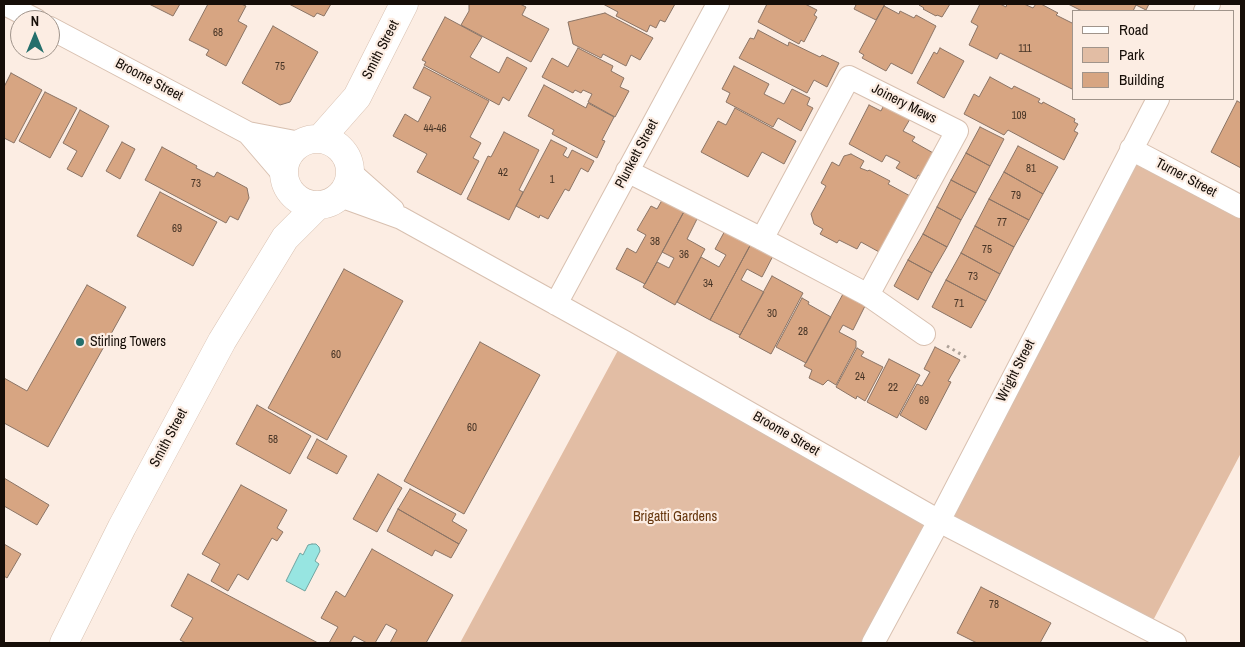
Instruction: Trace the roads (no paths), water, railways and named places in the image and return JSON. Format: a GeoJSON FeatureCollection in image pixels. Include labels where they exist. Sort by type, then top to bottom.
{"type":"FeatureCollection","features":[{"type":"Feature","properties":{"kind":"street"},"geometry":{"type":"LineString","coordinates":[[5,4],[17,10]]}},
{"type":"Feature","properties":{"kind":"street","name":"Smith Street"},"geometry":{"type":"LineString","coordinates":[[64,643],[122,527],[222,341],[285,238],[338,182],[357,97],[404,4]]}},
{"type":"Feature","properties":{"kind":"street","name":"Plunkett Street"},"geometry":{"type":"LineString","coordinates":[[556,304],[718,4]]}},
{"type":"Feature","properties":{"kind":"street","name":"Broome Street"},"geometry":{"type":"LineString","coordinates":[[60,33],[248,133],[310,141]]}},
{"type":"Feature","properties":{"kind":"street","name":"Joinery Mews"},"geometry":{"type":"LineString","coordinates":[[762,239],[850,77],[957,131],[868,295]]}},
{"type":"Feature","properties":{"kind":"street","name":"Smith Street"},"geometry":{"type":"LineString","coordinates":[[310,141],[357,97]]}},
{"type":"Feature","properties":{"kind":"street","name":"Wright Street"},"geometry":{"type":"LineString","coordinates":[[873,643],[939,521],[1157,100]]}},
{"type":"Feature","properties":{"kind":"street","name":"Broome Street"},"geometry":{"type":"LineString","coordinates":[[248,133],[287,184]]}},
{"type":"Feature","properties":{"kind":"street"},"geometry":{"type":"LineString","coordinates":[[310,141],[330,141],[340,148],[338,182],[300,201],[287,184],[284,164],[291,151],[310,141]]}},
{"type":"Feature","properties":{"kind":"street","name":"Turner Street"},"geometry":{"type":"LineString","coordinates":[[1131,149],[1241,207]]}},
{"type":"Feature","properties":{"kind":"street"},"geometry":{"type":"LineString","coordinates":[[627,171],[868,295],[924,334]]}},
{"type":"Feature","properties":{"kind":"street","name":"Broome Street"},"geometry":{"type":"LineString","coordinates":[[338,182],[939,521],[1175,643]]}},
{"type":"Feature","properties":{"kind":"street","name":"Smith Street"},"geometry":{"type":"LineString","coordinates":[[285,238],[287,184]]}},
{"type":"Feature","properties":{"kind":"water"},"geometry":{"type":"Polygon","coordinates":[[[316,544],[319,547],[320,551],[315,561],[319,564],[305,591],[286,581],[300,553],[303,555],[308,545],[316,544]]]}},
{"type":"Feature","properties":{"kind":"place","name":"Stirling Towers"},"geometry":{"type":"Point","coordinates":[80,342]}},
{"type":"Feature","properties":{"kind":"park label","name":"Brigatti Gardens"},"geometry":{"type":"Point","coordinates":[675,517]}}]}
